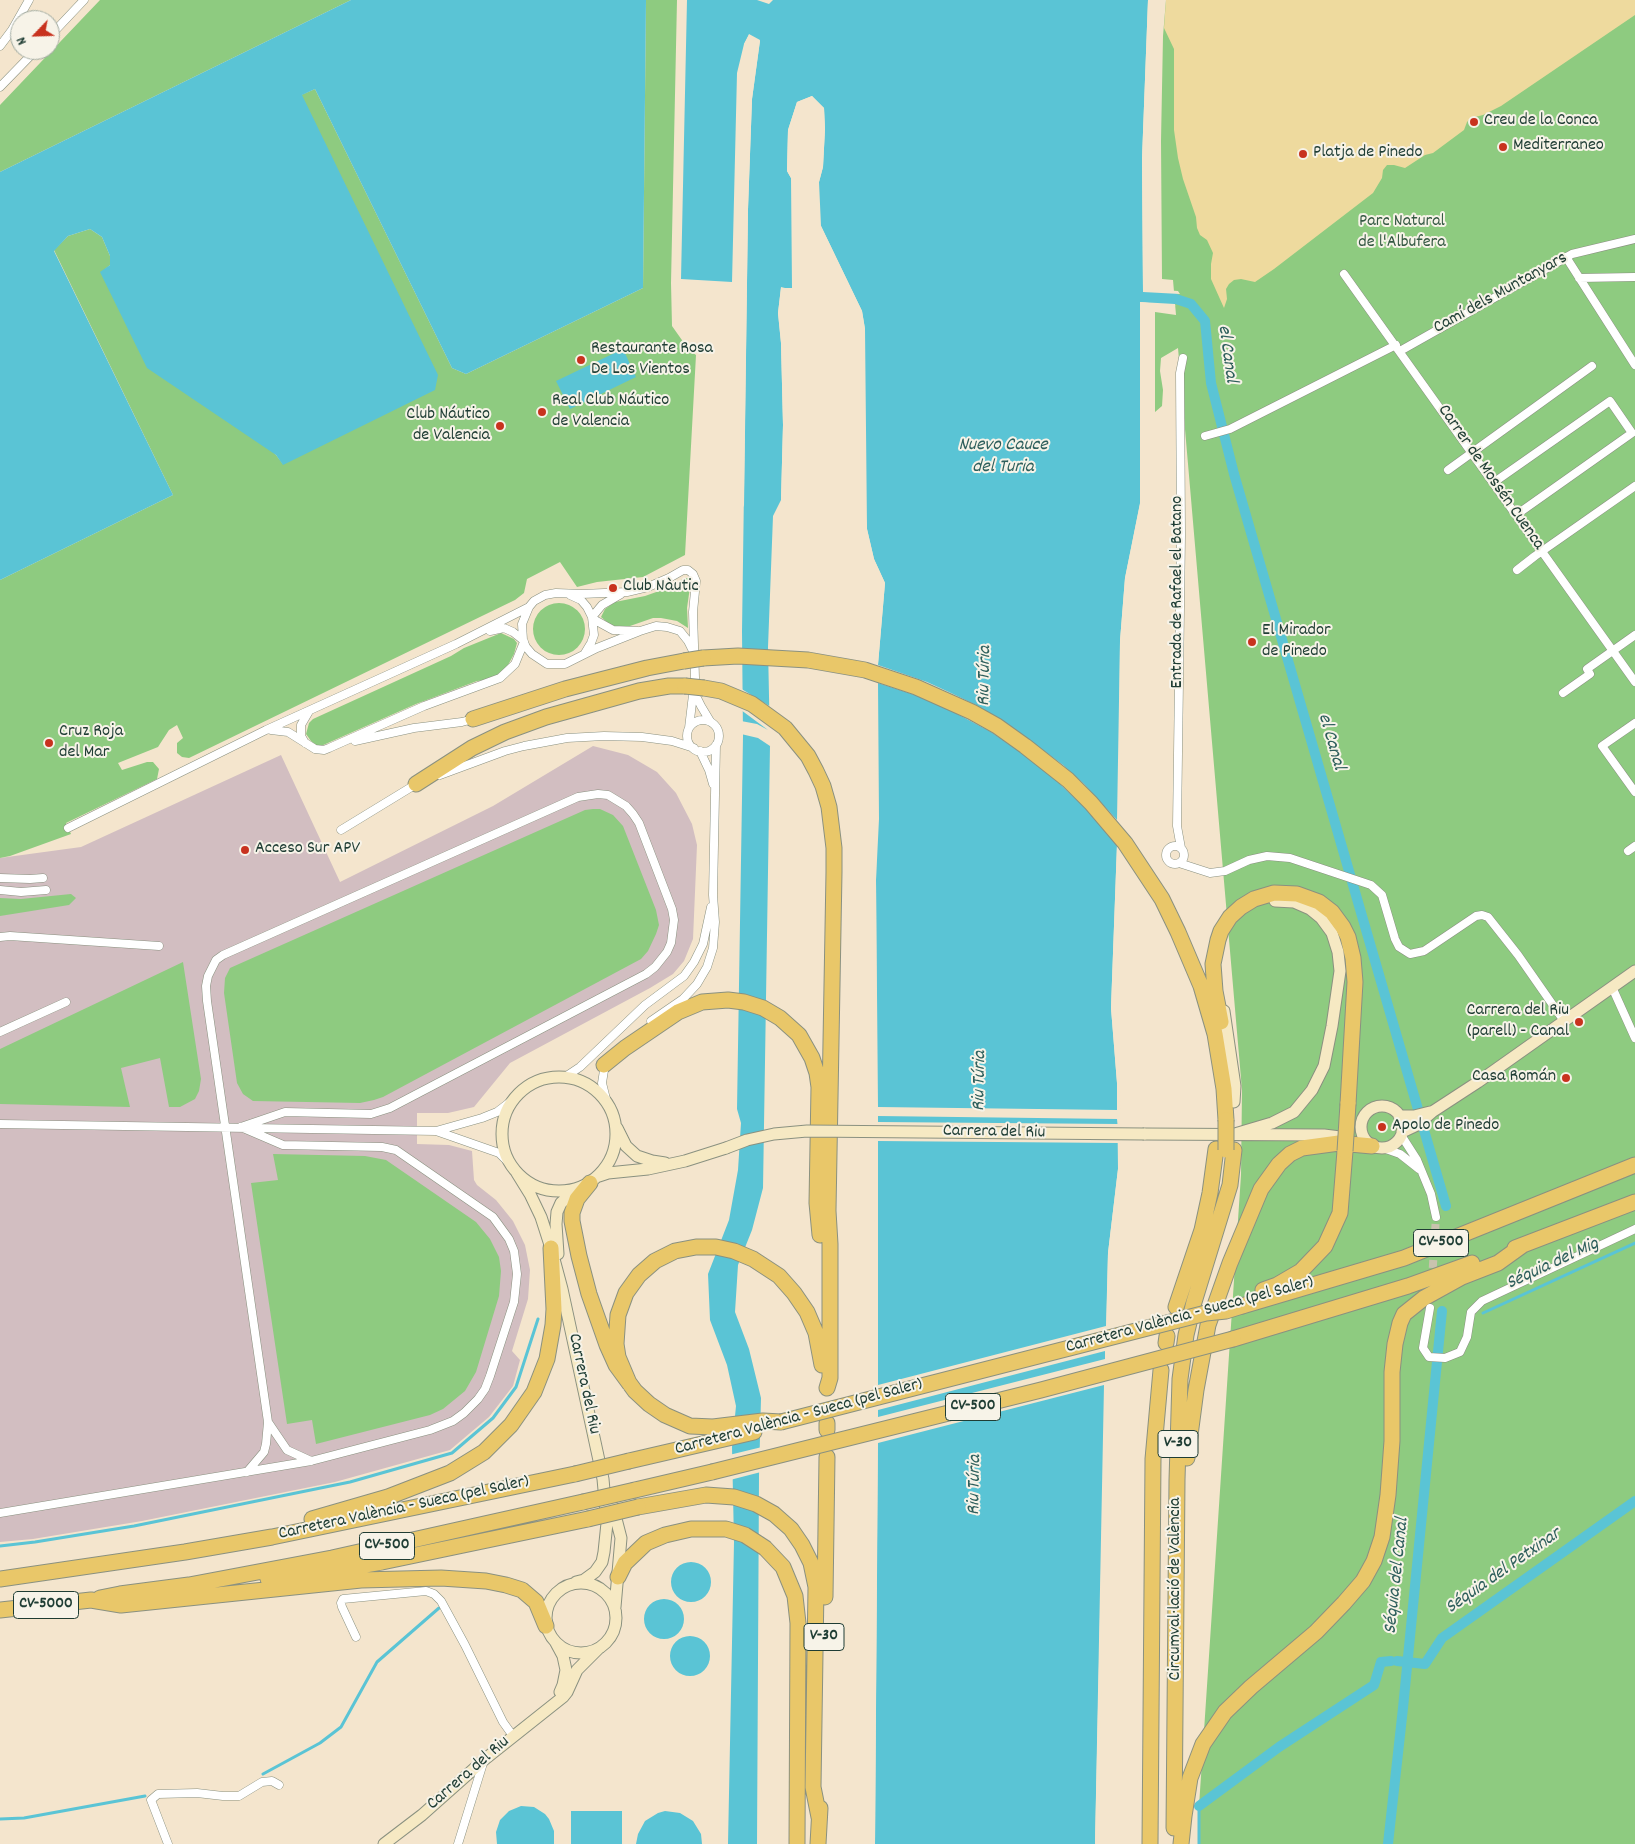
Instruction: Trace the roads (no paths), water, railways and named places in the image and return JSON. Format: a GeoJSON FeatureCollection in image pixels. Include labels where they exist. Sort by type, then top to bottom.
{"type":"FeatureCollection","features":[{"type":"Feature","properties":{"kind":"highway"},"geometry":{"type":"LineString","coordinates":[[473,719],[565,689],[694,657],[784,658],[834,664],[886,676],[943,698],[980,716],[1048,763],[1091,803],[1125,843],[1162,900],[1190,960],[1226,1120],[1226,1146],[1210,1193],[1202,1230],[1176,1307]]}},
{"type":"Feature","properties":{"kind":"highway"},"geometry":{"type":"LineString","coordinates":[[416,784],[472,748],[504,732],[546,717],[639,691],[669,686],[721,691],[737,697],[766,713],[785,728],[808,756],[823,786],[829,807],[834,848],[828,1211],[830,1378],[827,1393],[820,1348],[807,1312],[794,1293],[783,1280],[753,1259],[734,1251],[707,1246],[676,1251],[655,1261],[638,1275],[626,1293],[618,1315],[616,1344],[620,1363],[629,1383]]}},
{"type":"Feature","properties":{"kind":"highway"},"geometry":{"type":"LineString","coordinates":[[1226,1120],[1234,1102],[1215,991],[1215,950],[1221,931],[1235,912],[1254,899],[1281,892],[1304,896],[1325,906],[1338,920],[1350,942],[1353,958],[1355,982],[1340,1213],[1325,1246],[1301,1271],[1244,1301]]}},
{"type":"Feature","properties":{"kind":"highway"},"geometry":{"type":"LineString","coordinates":[[604,1065],[678,1012],[702,1002],[728,1000],[753,1004],[780,1018],[799,1036],[812,1058],[819,1087],[817,1203],[830,1328]]}},
{"type":"Feature","properties":{"kind":"highway"},"geometry":{"type":"LineString","coordinates":[[1178,1509],[1185,1480],[1189,1436],[1208,1325],[1230,1263],[1261,1189],[1279,1164],[1290,1154],[1302,1148],[1339,1144],[1373,1144]]}},
{"type":"Feature","properties":{"kind":"highway","name":"Circumval·lació de València"},"geometry":{"type":"LineString","coordinates":[[1174,1844],[1180,1379],[1186,1335],[1194,1302],[1230,1185],[1226,1146]]}},
{"type":"Feature","properties":{"kind":"highway","name":"Carretera València - Sueca (pel Saler)"},"geometry":{"type":"LineString","coordinates":[[0,1579],[186,1552],[272,1537],[575,1474],[629,1461],[763,1421],[781,1422],[1206,1313],[1226,1310],[1244,1301],[1404,1258],[1635,1165]]}},
{"type":"Feature","properties":{"kind":"highway"},"geometry":{"type":"LineString","coordinates":[[589,1183],[574,1206],[572,1213],[573,1228],[598,1322],[616,1364],[629,1383],[649,1404],[672,1419],[713,1435]]}},
{"type":"Feature","properties":{"kind":"highway","name":"Carretera València - Sueca (pel Saler)"},"geometry":{"type":"LineString","coordinates":[[91,1600],[120,1594],[189,1585],[332,1558],[712,1472],[1041,1390],[1233,1339],[1408,1286],[1635,1202]]}},
{"type":"Feature","properties":{"kind":"highway"},"geometry":{"type":"LineString","coordinates":[[1181,1844],[1190,1778],[1203,1744],[1226,1712],[1251,1686],[1316,1632],[1344,1603],[1363,1581],[1374,1561],[1382,1537],[1388,1495],[1392,1441],[1392,1372],[1397,1337],[1404,1314],[1424,1298],[1462,1277],[1498,1263],[1523,1245]]}},
{"type":"Feature","properties":{"kind":"highway"},"geometry":{"type":"LineString","coordinates":[[186,1552],[388,1498],[450,1473],[484,1452],[511,1425],[534,1392],[548,1359],[554,1309],[551,1248]]}},
{"type":"Feature","properties":{"kind":"highway","name":"Circumval·lació de València"},"geometry":{"type":"LineString","coordinates":[[1150,1844],[1153,1459],[1161,1370]]}},
{"type":"Feature","properties":{"kind":"highway","name":"V-30"},"geometry":{"type":"LineString","coordinates":[[818,1844],[822,1788],[827,1456]]}},
{"type":"Feature","properties":{"kind":"highway"},"geometry":{"type":"LineString","coordinates":[[189,1585],[215,1586],[325,1572],[456,1547],[692,1497],[726,1495],[756,1504],[774,1514],[797,1537],[808,1555],[814,1574],[816,1602],[813,1787],[819,1817]]}},
{"type":"Feature","properties":{"kind":"highway","name":"V-30"},"geometry":{"type":"LineString","coordinates":[[618,1577],[625,1563],[646,1543],[665,1534],[691,1529],[726,1530],[745,1535],[770,1552],[787,1574],[795,1596],[797,1609],[799,1660],[797,1844]]}},
{"type":"Feature","properties":{"kind":"highway"},"geometry":{"type":"LineString","coordinates":[[91,1600],[121,1605],[361,1580],[462,1578],[506,1585],[522,1590],[536,1602],[546,1626]]}},
{"type":"Feature","properties":{"kind":"highway","name":"CV-5000"},"geometry":{"type":"LineString","coordinates":[[0,1610],[91,1600]]}},
{"type":"Feature","properties":{"kind":"street"},"geometry":{"type":"LineString","coordinates":[[0,46],[12,30],[28,0]]}},
{"type":"Feature","properties":{"kind":"street"},"geometry":{"type":"LineString","coordinates":[[60,25],[84,0]]}},
{"type":"Feature","properties":{"kind":"street"},"geometry":{"type":"LineString","coordinates":[[0,87],[26,60]]}},
{"type":"Feature","properties":{"kind":"street","name":"Camí dels Muntanyars"},"geometry":{"type":"LineString","coordinates":[[1208,435],[1230,429],[1398,348],[1554,266],[1566,257],[1578,252],[1635,239]]}},
{"type":"Feature","properties":{"kind":"street"},"geometry":{"type":"LineString","coordinates":[[1566,257],[1635,365]]}},
{"type":"Feature","properties":{"kind":"street","name":"Carrer de Mossén Cuenca"},"geometry":{"type":"LineString","coordinates":[[1344,274],[1635,682]]}},
{"type":"Feature","properties":{"kind":"street"},"geometry":{"type":"LineString","coordinates":[[1579,278],[1635,277]]}},
{"type":"Feature","properties":{"kind":"street","name":"Entrada de Rafael el Batano"},"geometry":{"type":"LineString","coordinates":[[1182,851],[1177,826],[1181,535],[1180,373],[1183,358]]}},
{"type":"Feature","properties":{"kind":"street"},"geometry":{"type":"LineString","coordinates":[[1448,470],[1592,366]]}},
{"type":"Feature","properties":{"kind":"street"},"geometry":{"type":"LineString","coordinates":[[1493,483],[1610,401],[1632,433],[1516,515]]}},
{"type":"Feature","properties":{"kind":"street"},"geometry":{"type":"LineString","coordinates":[[1517,570],[1635,486]]}},
{"type":"Feature","properties":{"kind":"street"},"geometry":{"type":"LineString","coordinates":[[592,618],[608,600],[656,584],[683,570],[691,572],[696,581],[693,612],[695,678],[688,741],[697,750],[709,770],[715,792]]}},
{"type":"Feature","properties":{"kind":"street"},"geometry":{"type":"LineString","coordinates":[[266,730],[282,730],[315,749],[324,750],[338,745],[424,706],[500,678],[515,664],[524,641],[522,624],[529,607],[534,601],[545,595],[556,593],[628,592]]}},
{"type":"Feature","properties":{"kind":"street"},"geometry":{"type":"LineString","coordinates":[[566,593],[580,600],[587,607],[592,618],[594,627],[592,643],[582,656]]}},
{"type":"Feature","properties":{"kind":"street"},"geometry":{"type":"LineString","coordinates":[[68,828],[266,730],[456,644],[529,607]]}},
{"type":"Feature","properties":{"kind":"street"},"geometry":{"type":"LineString","coordinates":[[592,618],[613,630],[640,631]]}},
{"type":"Feature","properties":{"kind":"street"},"geometry":{"type":"LineString","coordinates":[[456,644],[498,628],[508,629],[524,641],[532,654],[547,664],[566,664],[640,631],[656,626],[673,628],[684,635],[694,657]]}},
{"type":"Feature","properties":{"kind":"street"},"geometry":{"type":"LineString","coordinates":[[1563,693],[1590,674],[1586,669],[1635,635]]}},
{"type":"Feature","properties":{"kind":"street"},"geometry":{"type":"LineString","coordinates":[[340,830],[416,784],[505,751],[538,743],[567,738],[604,736],[642,737],[672,741],[697,750],[709,751],[719,740],[718,730],[700,706],[694,689]]}},
{"type":"Feature","properties":{"kind":"street"},"geometry":{"type":"LineString","coordinates":[[305,743],[301,736],[301,725],[305,715],[311,710]]}},
{"type":"Feature","properties":{"kind":"street"},"geometry":{"type":"LineString","coordinates":[[338,745],[383,734],[473,719]]}},
{"type":"Feature","properties":{"kind":"street"},"geometry":{"type":"LineString","coordinates":[[689,728],[696,721],[705,719],[710,721]]}},
{"type":"Feature","properties":{"kind":"street"},"geometry":{"type":"LineString","coordinates":[[1635,723],[1602,746],[1635,792]]}},
{"type":"Feature","properties":{"kind":"street"},"geometry":{"type":"LineString","coordinates":[[436,1131],[499,1153],[534,1186],[545,1190],[563,1192],[589,1183],[605,1169],[613,1153],[617,1137],[616,1125],[602,1083],[604,1065],[617,1046],[682,999],[703,976],[713,948],[715,922],[713,895],[716,745]]}},
{"type":"Feature","properties":{"kind":"street"},"geometry":{"type":"LineString","coordinates":[[241,1127],[285,1112],[371,1114],[390,1108],[637,979],[655,967],[667,952],[672,938],[674,920],[639,823],[633,814],[626,806],[608,795],[593,794],[578,797],[223,955],[216,960],[208,976],[206,986],[268,1422],[264,1452],[247,1472]]}},
{"type":"Feature","properties":{"kind":"street","name":"Entrada de Rafael el Batano"},"geometry":{"type":"LineString","coordinates":[[1171,847],[1177,826]]}},
{"type":"Feature","properties":{"kind":"street"},"geometry":{"type":"LineString","coordinates":[[1199,869],[1178,846],[1171,847],[1166,852],[1167,859],[1172,863],[1179,863],[1210,873],[1225,871],[1249,860],[1267,856],[1290,858],[1366,883],[1377,889],[1382,895],[1395,939],[1399,947],[1410,954],[1424,951],[1470,919],[1482,915],[1488,917],[1518,955],[1564,1021]]}},
{"type":"Feature","properties":{"kind":"street"},"geometry":{"type":"LineString","coordinates":[[1628,851],[1635,846]]}},
{"type":"Feature","properties":{"kind":"street"},"geometry":{"type":"LineString","coordinates":[[1179,863],[1182,861],[1182,851]]}},
{"type":"Feature","properties":{"kind":"street"},"geometry":{"type":"LineString","coordinates":[[0,878],[43,878]]}},
{"type":"Feature","properties":{"kind":"street"},"geometry":{"type":"LineString","coordinates":[[0,890],[21,892],[46,890]]}},
{"type":"Feature","properties":{"kind":"street"},"geometry":{"type":"LineString","coordinates":[[565,1077],[580,1067],[644,1005],[684,976],[703,944],[713,895]]}},
{"type":"Feature","properties":{"kind":"street"},"geometry":{"type":"LineString","coordinates":[[1226,1146],[1294,1112],[1312,1090],[1324,1066],[1338,990],[1340,971],[1338,952],[1332,933],[1321,918],[1310,909],[1294,902],[1272,901],[1250,908],[1242,913],[1232,924],[1223,940],[1219,960],[1219,976],[1235,1086],[1234,1102]]}},
{"type":"Feature","properties":{"kind":"street"},"geometry":{"type":"LineString","coordinates":[[0,937],[10,936],[158,946]]}},
{"type":"Feature","properties":{"kind":"street"},"geometry":{"type":"LineString","coordinates":[[1373,1144],[1394,1144],[1416,1120],[1432,1112],[1478,1082],[1635,971]]}},
{"type":"Feature","properties":{"kind":"street"},"geometry":{"type":"LineString","coordinates":[[1612,987],[1635,1038]]}},
{"type":"Feature","properties":{"kind":"street"},"geometry":{"type":"LineString","coordinates":[[0,1032],[66,1002]]}},
{"type":"Feature","properties":{"kind":"street"},"geometry":{"type":"LineString","coordinates":[[514,1169],[504,1150],[502,1132],[507,1109],[522,1090],[542,1079],[565,1077],[594,1088],[608,1103]]}},
{"type":"Feature","properties":{"kind":"street"},"geometry":{"type":"LineString","coordinates":[[0,1124],[436,1131],[497,1112],[514,1099]]}},
{"type":"Feature","properties":{"kind":"street"},"geometry":{"type":"LineString","coordinates":[[1416,1120],[1399,1116],[1388,1107],[1376,1107],[1370,1110],[1362,1120],[1361,1130],[1373,1144],[1400,1154],[1419,1170]]}},
{"type":"Feature","properties":{"kind":"street"},"geometry":{"type":"LineString","coordinates":[[1399,1116],[1402,1124],[1402,1134],[1416,1160],[1430,1194],[1436,1217]]}},
{"type":"Feature","properties":{"kind":"street","name":"Carrera del Riu"},"geometry":{"type":"LineString","coordinates":[[562,1288],[557,1237],[557,1212],[565,1198],[608,1173],[648,1169],[699,1158],[747,1140],[774,1134],[807,1130],[1144,1134],[1226,1146],[1324,1135],[1362,1120]]}},
{"type":"Feature","properties":{"kind":"street","name":"Carrera del Riu"},"geometry":{"type":"LineString","coordinates":[[616,1125],[626,1146],[637,1156],[670,1164]]}},
{"type":"Feature","properties":{"kind":"street"},"geometry":{"type":"LineString","coordinates":[[0,1513],[311,1461],[430,1430],[453,1420],[472,1406],[485,1389],[517,1288],[516,1263],[509,1239],[492,1217],[404,1154],[382,1147],[283,1145],[241,1127]]}},
{"type":"Feature","properties":{"kind":"street","name":"Carrera del Riu"},"geometry":{"type":"LineString","coordinates":[[1324,1135],[1373,1144]]}},
{"type":"Feature","properties":{"kind":"street","name":"Carrera del Riu"},"geometry":{"type":"LineString","coordinates":[[514,1169],[530,1194],[541,1217],[551,1248],[562,1288],[603,1479],[619,1529],[621,1552],[615,1608]]}},
{"type":"Feature","properties":{"kind":"street"},"geometry":{"type":"LineString","coordinates":[[1430,1308],[1424,1348],[1429,1357],[1445,1358],[1460,1352],[1467,1337],[1471,1312],[1482,1301],[1635,1229]]}},
{"type":"Feature","properties":{"kind":"street"},"geometry":{"type":"LineString","coordinates":[[268,1422],[287,1450],[311,1461]]}},
{"type":"Feature","properties":{"kind":"street","name":"Carrera del Riu"},"geometry":{"type":"LineString","coordinates":[[576,1582],[584,1580],[595,1572],[602,1562],[607,1523],[603,1479]]}},
{"type":"Feature","properties":{"kind":"street"},"geometry":{"type":"LineString","coordinates":[[576,1582],[585,1582],[600,1588],[612,1600],[615,1608],[616,1618],[611,1636],[598,1648],[589,1652],[576,1653],[562,1648],[555,1642],[546,1626],[546,1609],[550,1601],[561,1588],[576,1582]]}},
{"type":"Feature","properties":{"kind":"street"},"geometry":{"type":"LineString","coordinates":[[356,1637],[340,1603],[343,1599],[426,1591],[434,1594],[441,1601],[465,1645],[503,1722],[514,1736]]}},
{"type":"Feature","properties":{"kind":"street","name":"Carrera del Riu"},"geometry":{"type":"LineString","coordinates":[[555,1642],[563,1656],[566,1670],[563,1685],[555,1703]]}},
{"type":"Feature","properties":{"kind":"street","name":"Carrera del Riu"},"geometry":{"type":"LineString","coordinates":[[384,1844],[422,1815],[485,1758],[555,1703],[567,1692],[578,1670],[598,1648]]}},
{"type":"Feature","properties":{"kind":"street"},"geometry":{"type":"LineString","coordinates":[[458,1844],[485,1758]]}},
{"type":"Feature","properties":{"kind":"street"},"geometry":{"type":"LineString","coordinates":[[168,1844],[151,1800],[158,1794],[197,1793],[240,1796],[262,1782],[272,1781],[278,1785]]}},
{"type":"Feature","properties":{"kind":"water"},"geometry":{"type":"Polygon","coordinates":[[[351,0],[646,0],[643,288],[466,374],[452,368],[315,89],[302,95],[438,375],[435,390],[283,465],[276,455],[147,368],[100,272],[110,265],[110,256],[102,237],[90,229],[68,236],[54,251],[173,495],[0,580],[0,172],[351,0]]]}},
{"type":"Feature","properties":{"kind":"water","name":"Nuevo Cauce del Turia"},"geometry":{"type":"Polygon","coordinates":[[[687,0],[757,0],[769,4],[773,0],[1148,0],[1142,159],[1143,291],[1177,293],[1175,304],[1140,302],[1140,504],[1125,578],[1120,641],[1119,789],[1111,1008],[1117,1083],[1118,1169],[1108,1253],[1095,1844],[875,1844],[878,1392],[876,880],[878,664],[885,583],[874,559],[867,529],[865,329],[862,311],[821,226],[819,182],[823,167],[824,108],[812,96],[797,102],[788,130],[787,171],[791,178],[792,288],[781,288],[778,313],[781,343],[783,425],[781,500],[773,516],[768,647],[770,745],[763,1188],[752,1230],[738,1265],[735,1312],[749,1349],[761,1398],[757,1844],[728,1844],[734,1542],[732,1447],[736,1406],[727,1365],[710,1320],[708,1274],[729,1220],[738,1170],[741,1123],[737,1109],[748,209],[752,99],[760,41],[749,35],[744,44],[737,73],[732,282],[681,279],[687,0]]]}},
{"type":"Feature","properties":{"kind":"water"},"geometry":{"type":"Polygon","coordinates":[[[623,349],[636,377],[570,409],[556,381],[623,349]]]}},
{"type":"Feature","properties":{"kind":"water"},"geometry":{"type":"Polygon","coordinates":[[[695,1562],[702,1565],[708,1571],[711,1582],[710,1590],[702,1599],[695,1602],[687,1602],[680,1599],[672,1590],[671,1578],[674,1571],[683,1563],[695,1562]]]}},
{"type":"Feature","properties":{"kind":"water"},"geometry":{"type":"Polygon","coordinates":[[[668,1599],[675,1602],[681,1608],[684,1619],[683,1627],[675,1636],[668,1639],[660,1639],[653,1636],[645,1627],[644,1615],[647,1608],[656,1600],[668,1599]]]}},
{"type":"Feature","properties":{"kind":"water"},"geometry":{"type":"Polygon","coordinates":[[[694,1636],[701,1639],[707,1645],[710,1656],[709,1664],[701,1673],[694,1676],[686,1676],[679,1673],[671,1664],[670,1652],[673,1645],[682,1637],[694,1636]]]}},
{"type":"Feature","properties":{"kind":"water"},"geometry":{"type":"Polygon","coordinates":[[[521,1806],[534,1807],[545,1814],[554,1831],[554,1844],[497,1844],[496,1832],[500,1820],[509,1811],[521,1806]]]}},
{"type":"Feature","properties":{"kind":"water"},"geometry":{"type":"Polygon","coordinates":[[[571,1811],[622,1811],[622,1844],[571,1844],[571,1811]]]}},
{"type":"Feature","properties":{"kind":"water"},"geometry":{"type":"Polygon","coordinates":[[[665,1811],[680,1813],[693,1821],[701,1834],[702,1844],[636,1844],[638,1834],[645,1821],[665,1811]]]}},
{"type":"Feature","properties":{"kind":"waterway","name":"el Canal"},"geometry":{"type":"LineString","coordinates":[[1176,299],[1191,304],[1205,321],[1211,383],[1234,474],[1446,1206]]}},
{"type":"Feature","properties":{"kind":"waterway","name":"Séquia del Mig"},"geometry":{"type":"LineString","coordinates":[[1483,1313],[1635,1243]]}},
{"type":"Feature","properties":{"kind":"waterway","name":"Séquia del Canal"},"geometry":{"type":"LineString","coordinates":[[1388,1844],[1442,1311]]}},
{"type":"Feature","properties":{"kind":"waterway"},"geometry":{"type":"LineString","coordinates":[[0,1546],[134,1526],[350,1482],[452,1453],[493,1418],[516,1387],[538,1319]]}},
{"type":"Feature","properties":{"kind":"waterway","name":"Séquia del Petxinar"},"geometry":{"type":"LineString","coordinates":[[1397,1661],[1425,1664],[1442,1638],[1635,1501]]}},
{"type":"Feature","properties":{"kind":"waterway"},"geometry":{"type":"LineString","coordinates":[[263,1774],[320,1743],[341,1727],[377,1662],[439,1608]]}},
{"type":"Feature","properties":{"kind":"waterway","name":"Séquia del Petxinar"},"geometry":{"type":"LineString","coordinates":[[1199,1806],[1279,1747],[1374,1685],[1381,1662],[1391,1661]]}},
{"type":"Feature","properties":{"kind":"waterway"},"geometry":{"type":"LineString","coordinates":[[0,1819],[24,1818],[145,1796]]}},
{"type":"Feature","properties":{"kind":"waterway"},"geometry":{"type":"LineString","coordinates":[[1199,1806],[1199,1844]]}},
{"type":"Feature","properties":{"kind":"tunnel"},"geometry":{"type":"LineString","coordinates":[[1432,1280],[1436,1217]]}},
{"type":"Feature","properties":{"kind":"place","name":"Creu de la Conca"},"geometry":{"type":"Point","coordinates":[1474,122]}},
{"type":"Feature","properties":{"kind":"place","name":"Mediterraneo"},"geometry":{"type":"Point","coordinates":[1503,147]}},
{"type":"Feature","properties":{"kind":"place","name":"Platja de Pinedo"},"geometry":{"type":"Point","coordinates":[1303,154]}},
{"type":"Feature","properties":{"kind":"place","name":"Restaurante Rosa De Los Vientos"},"geometry":{"type":"Point","coordinates":[581,360]}},
{"type":"Feature","properties":{"kind":"place","name":"Real Club Náutico de Valencia"},"geometry":{"type":"Point","coordinates":[542,412]}},
{"type":"Feature","properties":{"kind":"place","name":"Club Náutico de Valencia"},"geometry":{"type":"Point","coordinates":[500,426]}},
{"type":"Feature","properties":{"kind":"place","name":"Club Nàutic"},"geometry":{"type":"Point","coordinates":[613,588]}},
{"type":"Feature","properties":{"kind":"place","name":"El Mirador de Pinedo"},"geometry":{"type":"Point","coordinates":[1252,642]}},
{"type":"Feature","properties":{"kind":"place","name":"Cruz Roja del Mar"},"geometry":{"type":"Point","coordinates":[49,743]}},
{"type":"Feature","properties":{"kind":"place","name":"Acceso Sur APV"},"geometry":{"type":"Point","coordinates":[245,850]}},
{"type":"Feature","properties":{"kind":"place","name":"Carrera del Riu (parell) - Canal"},"geometry":{"type":"Point","coordinates":[1579,1022]}},
{"type":"Feature","properties":{"kind":"place","name":"Casa Román"},"geometry":{"type":"Point","coordinates":[1566,1078]}},
{"type":"Feature","properties":{"kind":"place","name":"Apolo de Pinedo"},"geometry":{"type":"Point","coordinates":[1382,1127]}},
{"type":"Feature","properties":{"kind":"park label","name":"Parc Natural de l'Albufera"},"geometry":{"type":"Point","coordinates":[1402,233]}},
{"type":"Feature","properties":{"kind":"water label","name":"Riu Túria"},"geometry":{"type":"Point","coordinates":[986,676]}},
{"type":"Feature","properties":{"kind":"water label","name":"Riu Túria"},"geometry":{"type":"Point","coordinates":[981,1081]}},
{"type":"Feature","properties":{"kind":"water label","name":"Riu Túria"},"geometry":{"type":"Point","coordinates":[976,1485]}}]}
